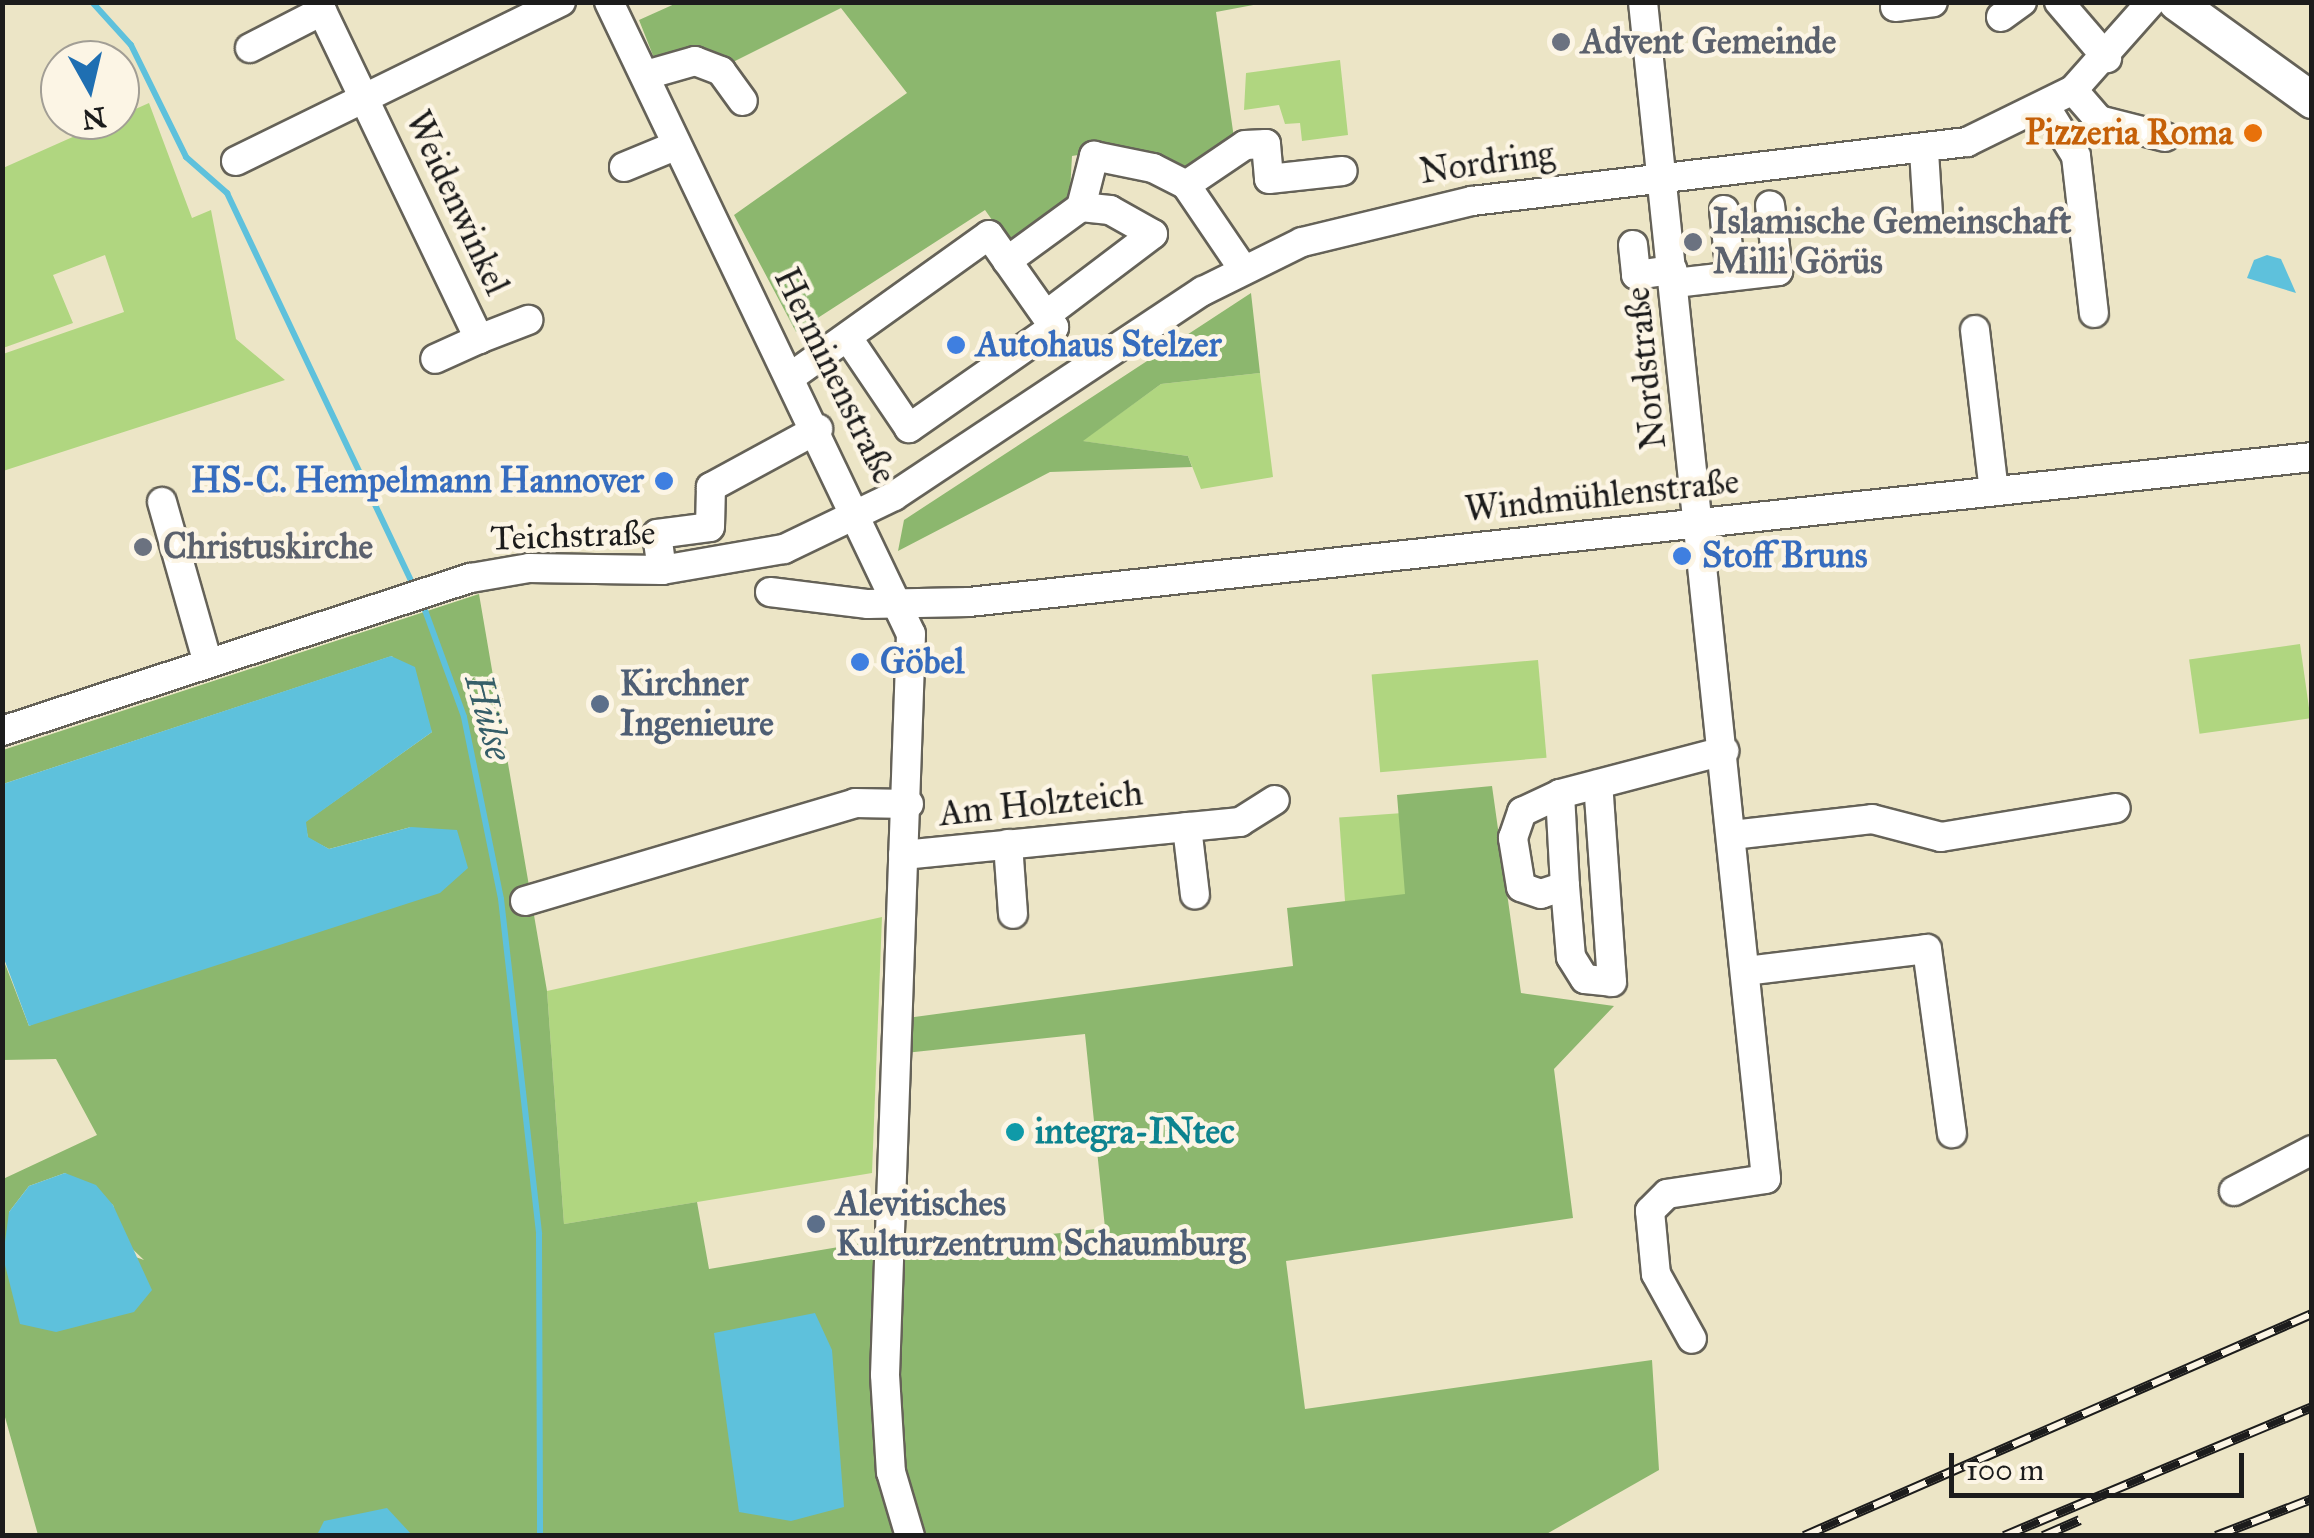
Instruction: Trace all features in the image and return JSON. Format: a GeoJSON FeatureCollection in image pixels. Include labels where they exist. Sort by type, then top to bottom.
{"type":"FeatureCollection","features":[{"type":"Feature","properties":{"kind":"main road"},"geometry":{"type":"LineString","coordinates":[[2176,2],[2312,100]]}},
{"type":"Feature","properties":{"kind":"street","name":"Weidenwinkel"},"geometry":{"type":"LineString","coordinates":[[367,99],[561,2]]}},
{"type":"Feature","properties":{"kind":"street","name":"Herminenstraße"},"geometry":{"type":"LineString","coordinates":[[609,2],[646,75],[675,146],[862,515],[902,601],[911,634],[910,804],[904,855],[886,1375],[892,1472],[910,1536]]}},
{"type":"Feature","properties":{"kind":"street","name":"Nordstraße"},"geometry":{"type":"LineString","coordinates":[[1643,2],[1728,786],[1766,1180],[1667,1194],[1650,1211],[1656,1274],[1692,1339]]}},
{"type":"Feature","properties":{"kind":"street"},"geometry":{"type":"LineString","coordinates":[[1895,7],[1934,2]]}},
{"type":"Feature","properties":{"kind":"street"},"geometry":{"type":"LineString","coordinates":[[2059,2],[2107,58]]}},
{"type":"Feature","properties":{"kind":"street","name":"Nordring"},"geometry":{"type":"LineString","coordinates":[[862,515],[1243,269],[1395,215],[1664,179],[1924,151],[2046,109],[2107,58],[2151,2]]}},
{"type":"Feature","properties":{"kind":"street","name":"Weidenwinkel"},"geometry":{"type":"LineString","coordinates":[[250,48],[331,7],[367,99],[478,339]]}},
{"type":"Feature","properties":{"kind":"street"},"geometry":{"type":"LineString","coordinates":[[646,75],[695,61],[721,71],[743,101]]}},
{"type":"Feature","properties":{"kind":"street"},"geometry":{"type":"LineString","coordinates":[[2073,90],[2099,120],[2164,137]]}},
{"type":"Feature","properties":{"kind":"street"},"geometry":{"type":"LineString","coordinates":[[236,161],[367,99]]}},
{"type":"Feature","properties":{"kind":"street"},"geometry":{"type":"LineString","coordinates":[[2046,109],[2076,156],[2094,314]]}},
{"type":"Feature","properties":{"kind":"street"},"geometry":{"type":"LineString","coordinates":[[1186,185],[1255,144],[1266,144],[1269,179],[1343,172]]}},
{"type":"Feature","properties":{"kind":"street"},"geometry":{"type":"LineString","coordinates":[[624,167],[675,146]]}},
{"type":"Feature","properties":{"kind":"street"},"geometry":{"type":"LineString","coordinates":[[1924,151],[1928,214]]}},
{"type":"Feature","properties":{"kind":"street"},"geometry":{"type":"LineString","coordinates":[[1007,261],[1081,206],[1094,156],[1186,185],[1243,269]]}},
{"type":"Feature","properties":{"kind":"street"},"geometry":{"type":"LineString","coordinates":[[1046,315],[1153,241],[1110,210],[1081,206]]}},
{"type":"Feature","properties":{"kind":"street"},"geometry":{"type":"LineString","coordinates":[[1633,245],[1636,288],[1674,277],[1778,271],[1770,206]]}},
{"type":"Feature","properties":{"kind":"street"},"geometry":{"type":"LineString","coordinates":[[1724,210],[1731,276]]}},
{"type":"Feature","properties":{"kind":"street"},"geometry":{"type":"LineString","coordinates":[[792,376],[989,236],[1054,327],[909,428],[848,338]]}},
{"type":"Feature","properties":{"kind":"street","name":"Weidenwinkel"},"geometry":{"type":"LineString","coordinates":[[436,358],[528,320]]}},
{"type":"Feature","properties":{"kind":"street"},"geometry":{"type":"LineString","coordinates":[[1975,330],[1994,491]]}},
{"type":"Feature","properties":{"kind":"street"},"geometry":{"type":"LineString","coordinates":[[662,570],[657,534],[710,526],[711,487],[818,429]]}},
{"type":"Feature","properties":{"kind":"street","name":"Windmühlenstraße"},"geometry":{"type":"LineString","coordinates":[[770,592],[969,602],[2312,457]]}},
{"type":"Feature","properties":{"kind":"street"},"geometry":{"type":"LineString","coordinates":[[162,502],[208,663]]}},
{"type":"Feature","properties":{"kind":"street","name":"Teichstraße"},"geometry":{"type":"LineString","coordinates":[[2,730],[418,594],[530,568],[662,570],[784,549],[862,515]]}},
{"type":"Feature","properties":{"kind":"street"},"geometry":{"type":"LineString","coordinates":[[1565,886],[1541,894],[1521,887],[1512,838],[1522,812],[1560,794],[1724,751]]}},
{"type":"Feature","properties":{"kind":"street"},"geometry":{"type":"LineString","coordinates":[[1560,794],[1572,958],[1586,979],[1612,982],[1598,784]]}},
{"type":"Feature","properties":{"kind":"street","name":"Am Holzteich"},"geometry":{"type":"LineString","coordinates":[[904,855],[1240,822],[1275,800]]}},
{"type":"Feature","properties":{"kind":"street"},"geometry":{"type":"LineString","coordinates":[[525,900],[855,802],[910,804]]}},
{"type":"Feature","properties":{"kind":"street"},"geometry":{"type":"LineString","coordinates":[[1732,835],[1872,820],[1940,837],[2116,808]]}},
{"type":"Feature","properties":{"kind":"street","name":"Am Holzteich"},"geometry":{"type":"LineString","coordinates":[[1187,827],[1195,895]]}},
{"type":"Feature","properties":{"kind":"street"},"geometry":{"type":"LineString","coordinates":[[1008,844],[1013,914]]}},
{"type":"Feature","properties":{"kind":"street"},"geometry":{"type":"LineString","coordinates":[[1746,971],[1926,949],[1952,1133]]}},
{"type":"Feature","properties":{"kind":"street"},"geometry":{"type":"LineString","coordinates":[[2234,1191],[2312,1150]]}},
{"type":"Feature","properties":{"kind":"green space"},"geometry":{"type":"Polygon","coordinates":[[[679,2],[1264,3],[1216,12],[1234,138],[1178,179],[1114,149],[1072,156],[1069,210],[1014,251],[985,210],[796,332],[734,215],[907,93],[841,8],[731,63],[656,63],[639,20],[679,2]]]}},
{"type":"Feature","properties":{"kind":"green space"},"geometry":{"type":"Polygon","coordinates":[[[1340,60],[1348,135],[1302,141],[1300,123],[1285,124],[1279,105],[1244,110],[1246,73],[1340,60]]]}},
{"type":"Feature","properties":{"kind":"green space"},"geometry":{"type":"Polygon","coordinates":[[[149,103],[192,218],[211,210],[236,339],[285,380],[3,471],[3,354],[124,312],[105,255],[53,275],[73,323],[3,348],[3,168],[66,140],[140,140],[140,107],[149,103]]]}},
{"type":"Feature","properties":{"kind":"green space"},"geometry":{"type":"Polygon","coordinates":[[[1251,293],[1260,373],[1161,384],[1083,441],[1188,456],[1192,467],[1050,472],[898,551],[904,520],[1251,293]]]}},
{"type":"Feature","properties":{"kind":"green space"},"geometry":{"type":"Polygon","coordinates":[[[1260,373],[1273,477],[1201,489],[1188,456],[1082,441],[1161,384],[1260,373]]]}},
{"type":"Feature","properties":{"kind":"green space"},"geometry":{"type":"Polygon","coordinates":[[[479,594],[547,991],[564,1224],[697,1202],[709,1269],[880,1240],[881,1253],[1105,1228],[1085,1034],[905,1053],[907,1018],[1293,966],[1287,908],[1405,894],[1397,795],[1492,786],[1521,993],[1614,1006],[1554,1069],[1573,1218],[1286,1261],[1305,1409],[1652,1360],[1659,1470],[1543,1536],[38,1535],[3,1410],[3,1179],[97,1135],[56,1059],[3,1060],[2,956],[29,1026],[411,827],[329,849],[308,838],[305,822],[432,732],[392,656],[3,784],[3,750],[479,594]],[[65,1173],[29,1186],[9,1212],[144,1260],[124,1241],[113,1205],[65,1173]]]}},
{"type":"Feature","properties":{"kind":"green space"},"geometry":{"type":"Polygon","coordinates":[[[2300,644],[2310,718],[2200,734],[2189,660],[2300,644]]]}},
{"type":"Feature","properties":{"kind":"green space"},"geometry":{"type":"Polygon","coordinates":[[[1538,660],[1547,758],[1380,772],[1372,675],[1538,660]]]}},
{"type":"Feature","properties":{"kind":"green space"},"geometry":{"type":"Polygon","coordinates":[[[1403,813],[1409,899],[1345,903],[1339,817],[1403,813]]]}},
{"type":"Feature","properties":{"kind":"green space"},"geometry":{"type":"Polygon","coordinates":[[[882,917],[872,1173],[564,1224],[547,991],[882,917]]]}},
{"type":"Feature","properties":{"kind":"water"},"geometry":{"type":"Polygon","coordinates":[[[2267,255],[2281,259],[2296,293],[2247,278],[2254,260],[2267,255]]]}},
{"type":"Feature","properties":{"kind":"water"},"geometry":{"type":"Polygon","coordinates":[[[391,656],[415,667],[432,732],[306,822],[308,837],[329,849],[411,827],[457,830],[468,868],[440,893],[29,1026],[3,956],[3,784],[391,656]]]}},
{"type":"Feature","properties":{"kind":"water"},"geometry":{"type":"Polygon","coordinates":[[[65,1173],[96,1185],[113,1205],[152,1290],[134,1312],[56,1332],[20,1324],[3,1257],[9,1212],[29,1186],[65,1173]]]}},
{"type":"Feature","properties":{"kind":"water"},"geometry":{"type":"Polygon","coordinates":[[[815,1313],[832,1350],[844,1507],[791,1521],[739,1512],[714,1333],[815,1313]]]}},
{"type":"Feature","properties":{"kind":"water"},"geometry":{"type":"Polygon","coordinates":[[[387,1508],[412,1535],[317,1535],[324,1521],[387,1508]]]}},
{"type":"Feature","properties":{"kind":"waterway","name":"Hülse"},"geometry":{"type":"LineString","coordinates":[[92,2],[131,45],[186,157],[227,193],[414,586]]}},
{"type":"Feature","properties":{"kind":"waterway","name":"Hülse"},"geometry":{"type":"LineString","coordinates":[[422,602],[464,717],[501,899],[539,1234],[540,1536]]}},
{"type":"Feature","properties":{"kind":"railway"},"geometry":{"type":"LineString","coordinates":[[1804,1536],[2312,1314]]}},
{"type":"Feature","properties":{"kind":"railway"},"geometry":{"type":"LineString","coordinates":[[2004,1536],[2312,1407]]}},
{"type":"Feature","properties":{"kind":"railway"},"geometry":{"type":"LineString","coordinates":[[2216,1536],[2312,1499]]}},
{"type":"Feature","properties":{"kind":"railway"},"geometry":{"type":"LineString","coordinates":[[2043,1536],[2080,1520]]}},
{"type":"Feature","properties":{"kind":"place","name":"Advent Gemeinde"},"geometry":{"type":"Point","coordinates":[1561,42]}},
{"type":"Feature","properties":{"kind":"place","name":"Pizzeria Roma"},"geometry":{"type":"Point","coordinates":[2253,133]}},
{"type":"Feature","properties":{"kind":"place","name":"Islamische Gemeinschaft Milli Görüs"},"geometry":{"type":"Point","coordinates":[1693,242]}},
{"type":"Feature","properties":{"kind":"place","name":"Autohaus Stelzer"},"geometry":{"type":"Point","coordinates":[956,345]}},
{"type":"Feature","properties":{"kind":"place","name":"HS-C. Hempelmann Hannover"},"geometry":{"type":"Point","coordinates":[664,481]}},
{"type":"Feature","properties":{"kind":"place","name":"Christuskirche"},"geometry":{"type":"Point","coordinates":[143,547]}},
{"type":"Feature","properties":{"kind":"place","name":"Stoff Bruns"},"geometry":{"type":"Point","coordinates":[1682,556]}},
{"type":"Feature","properties":{"kind":"place","name":"Göbel"},"geometry":{"type":"Point","coordinates":[860,662]}},
{"type":"Feature","properties":{"kind":"place","name":"Kirchner Ingenieure"},"geometry":{"type":"Point","coordinates":[600,704]}},
{"type":"Feature","properties":{"kind":"place","name":"integra-INtec"},"geometry":{"type":"Point","coordinates":[1015,1132]}},
{"type":"Feature","properties":{"kind":"place","name":"Alevitisches Kulturzentrum Schaumburg"},"geometry":{"type":"Point","coordinates":[816,1224]}}]}
